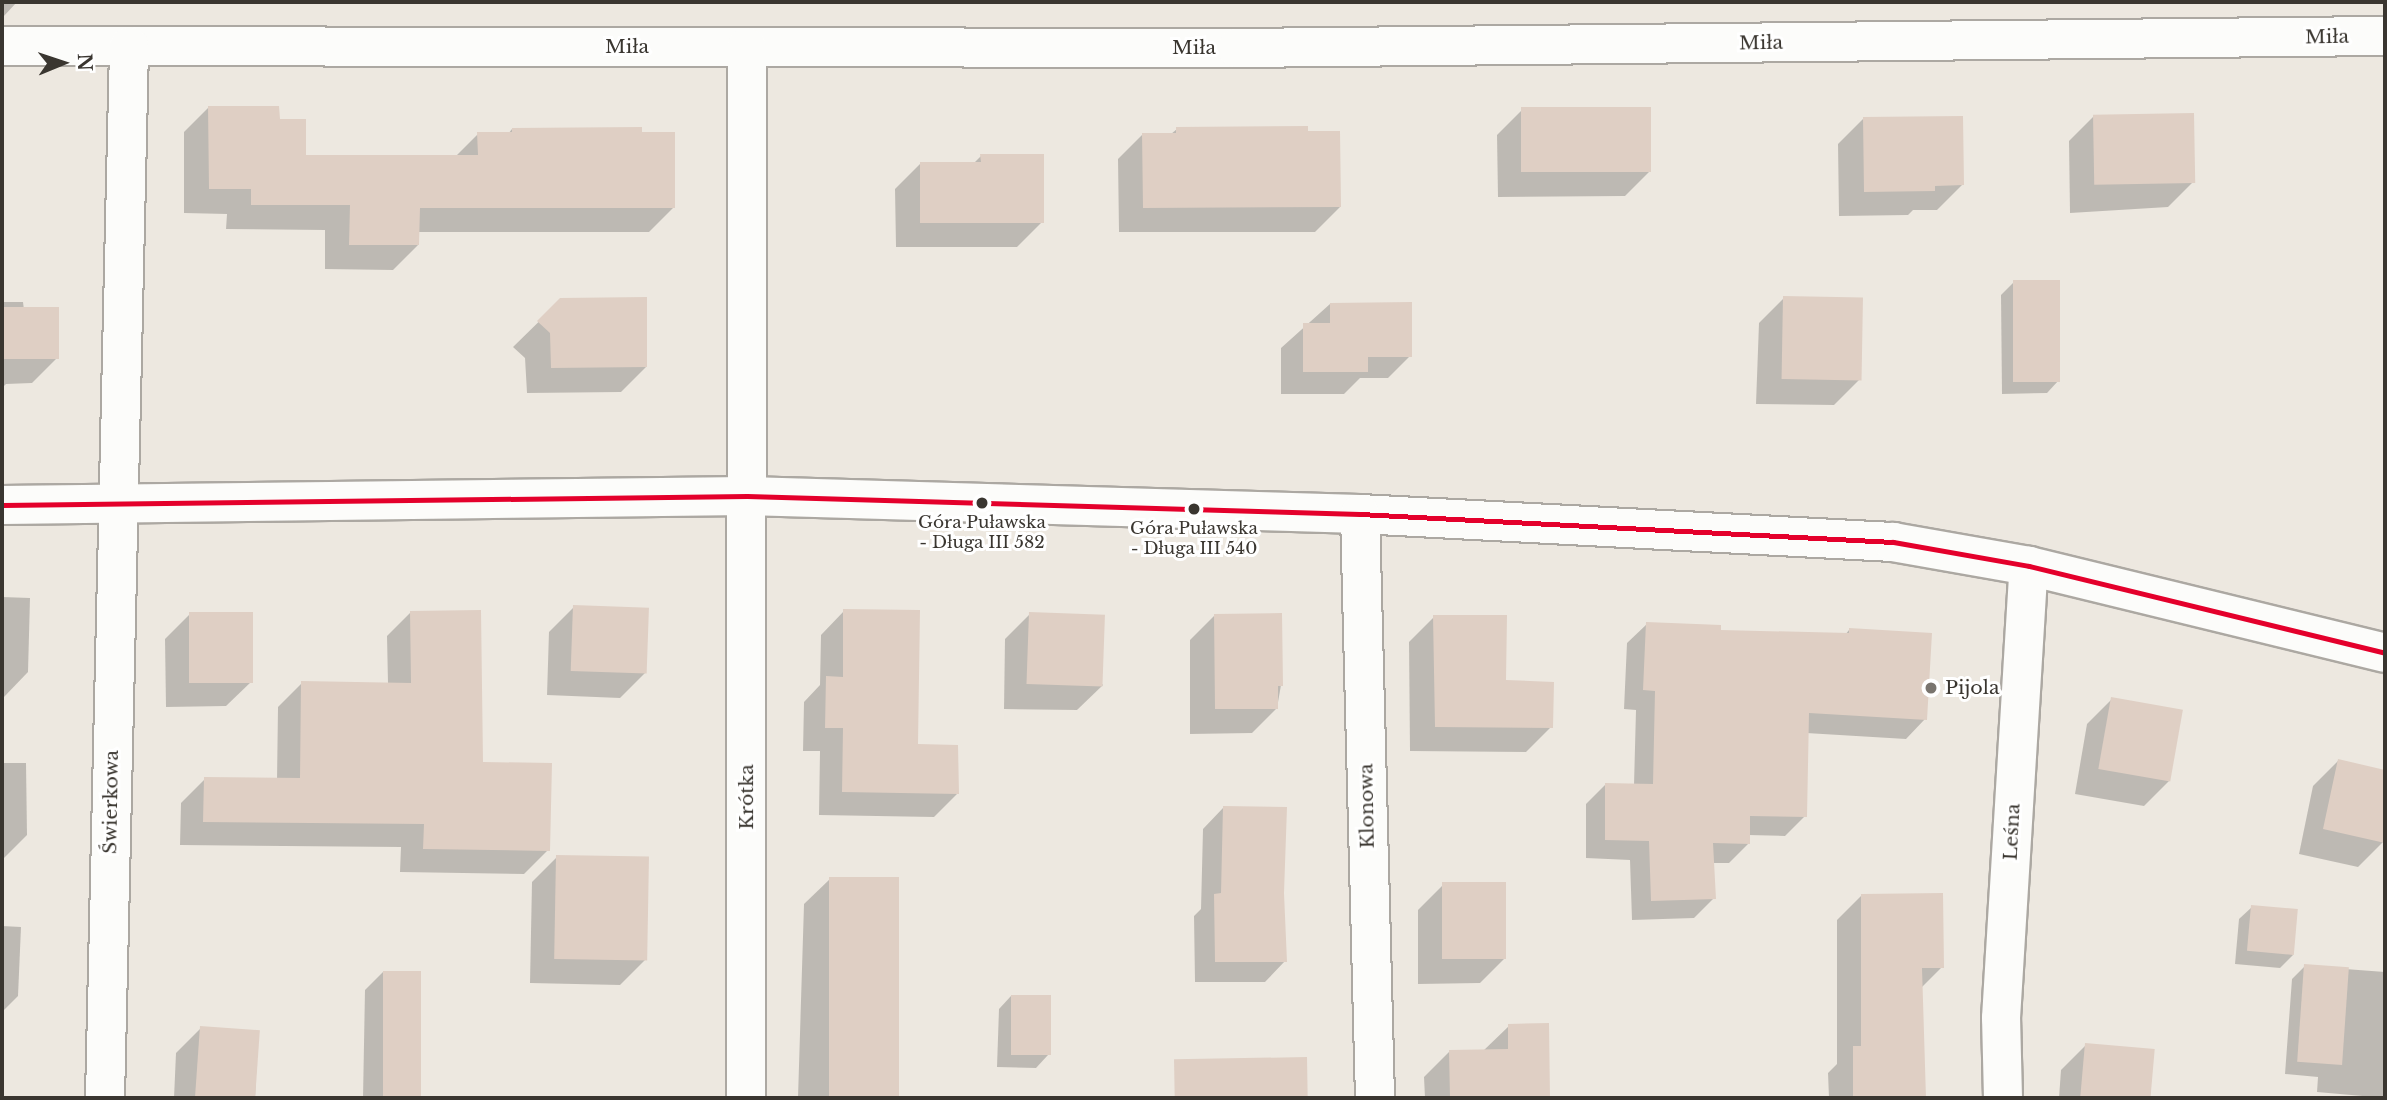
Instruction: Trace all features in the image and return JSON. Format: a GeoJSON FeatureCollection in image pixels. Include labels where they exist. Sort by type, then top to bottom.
{"type":"FeatureCollection","features":[{"type":"Feature","properties":{"kind":"street","name":"Miła"},"geometry":{"type":"LineString","coordinates":[[2,46],[1237,48],[2385,36]]}},
{"type":"Feature","properties":{"kind":"street","name":"Świerkowa"},"geometry":{"type":"LineString","coordinates":[[104,1098],[129,46]]}},
{"type":"Feature","properties":{"kind":"street","name":"Krótka"},"geometry":{"type":"LineString","coordinates":[[746,1098],[747,47]]}},
{"type":"Feature","properties":{"kind":"street"},"geometry":{"type":"LineString","coordinates":[[2,505],[747,495],[1360,514],[1894,542],[2029,566],[2385,653]]}},
{"type":"Feature","properties":{"kind":"street","name":"Klonowa"},"geometry":{"type":"LineString","coordinates":[[1360,514],[1375,1098]]}},
{"type":"Feature","properties":{"kind":"street","name":"Leśna"},"geometry":{"type":"LineString","coordinates":[[2003,1098],[2001,1018],[2029,566]]}},
{"type":"Feature","properties":{"kind":"building"},"geometry":{"type":"Polygon","coordinates":[[[208,106],[279,106],[280,119],[306,119],[306,155],[478,155],[477,132],[512,132],[512,128],[642,127],[642,132],[675,132],[675,208],[420,208],[419,245],[349,245],[350,205],[251,205],[251,189],[209,189],[208,106]]]}},
{"type":"Feature","properties":{"kind":"building"},"geometry":{"type":"Polygon","coordinates":[[[1521,107],[1651,107],[1651,172],[1521,172],[1521,107]]]}},
{"type":"Feature","properties":{"kind":"building"},"geometry":{"type":"Polygon","coordinates":[[[2194,113],[2195,183],[2094,185],[2093,115],[2194,113]]]}},
{"type":"Feature","properties":{"kind":"building"},"geometry":{"type":"Polygon","coordinates":[[[1963,116],[1964,185],[1935,186],[1935,191],[1864,192],[1863,117],[1963,116]]]}},
{"type":"Feature","properties":{"kind":"building"},"geometry":{"type":"Polygon","coordinates":[[[1308,126],[1308,131],[1340,131],[1341,207],[1143,208],[1142,133],[1176,133],[1176,127],[1308,126]]]}},
{"type":"Feature","properties":{"kind":"building"},"geometry":{"type":"Polygon","coordinates":[[[980,154],[1044,154],[1044,223],[920,223],[920,162],[981,162],[980,154]]]}},
{"type":"Feature","properties":{"kind":"building"},"geometry":{"type":"Polygon","coordinates":[[[2013,280],[2060,280],[2060,382],[2013,382],[2013,280]]]}},
{"type":"Feature","properties":{"kind":"building"},"geometry":{"type":"Polygon","coordinates":[[[1783,296],[1863,297],[1862,380],[1782,379],[1783,296]]]}},
{"type":"Feature","properties":{"kind":"building"},"geometry":{"type":"Polygon","coordinates":[[[647,297],[647,367],[551,368],[550,333],[537,321],[560,298],[647,297]]]}},
{"type":"Feature","properties":{"kind":"building"},"geometry":{"type":"Polygon","coordinates":[[[1412,302],[1412,357],[1368,357],[1368,372],[1303,372],[1303,323],[1330,323],[1330,303],[1412,302]]]}},
{"type":"Feature","properties":{"kind":"building"},"geometry":{"type":"Polygon","coordinates":[[[2,307],[59,307],[59,359],[2,359],[2,307]]]}},
{"type":"Feature","properties":{"kind":"building"},"geometry":{"type":"Polygon","coordinates":[[[573,605],[649,608],[647,674],[571,671],[573,605]]]}},
{"type":"Feature","properties":{"kind":"building"},"geometry":{"type":"Polygon","coordinates":[[[843,609],[920,610],[918,744],[958,745],[959,794],[842,792],[843,728],[825,728],[826,676],[843,677],[843,609]]]}},
{"type":"Feature","properties":{"kind":"building"},"geometry":{"type":"Polygon","coordinates":[[[481,610],[483,762],[552,763],[550,851],[423,849],[424,824],[203,822],[204,777],[300,778],[301,681],[411,683],[410,611],[481,610]]]}},
{"type":"Feature","properties":{"kind":"building"},"geometry":{"type":"Polygon","coordinates":[[[189,612],[253,612],[253,683],[189,683],[189,612]]]}},
{"type":"Feature","properties":{"kind":"building"},"geometry":{"type":"Polygon","coordinates":[[[1029,612],[1105,615],[1102,687],[1026,684],[1029,612]]]}},
{"type":"Feature","properties":{"kind":"building"},"geometry":{"type":"Polygon","coordinates":[[[1282,613],[1283,686],[1278,686],[1278,709],[1215,709],[1214,614],[1282,613]]]}},
{"type":"Feature","properties":{"kind":"building"},"geometry":{"type":"Polygon","coordinates":[[[1433,615],[1507,615],[1506,680],[1554,682],[1553,728],[1435,727],[1433,615]]]}},
{"type":"Feature","properties":{"kind":"building"},"geometry":{"type":"Polygon","coordinates":[[[1646,622],[1721,625],[1721,630],[1849,633],[1849,628],[1932,633],[1927,720],[1809,713],[1807,817],[1750,816],[1750,844],[1713,843],[1716,899],[1651,901],[1649,841],[1605,840],[1605,783],[1653,784],[1655,691],[1643,690],[1646,622]]]}},
{"type":"Feature","properties":{"kind":"building"},"geometry":{"type":"Polygon","coordinates":[[[2111,697],[2183,710],[2170,782],[2098,769],[2111,697]]]}},
{"type":"Feature","properties":{"kind":"building"},"geometry":{"type":"Polygon","coordinates":[[[2338,759],[2385,770],[2385,843],[2323,829],[2338,759]]]}},
{"type":"Feature","properties":{"kind":"building"},"geometry":{"type":"Polygon","coordinates":[[[1223,806],[1287,807],[1284,893],[1287,962],[1215,962],[1214,894],[1221,893],[1223,806]]]}},
{"type":"Feature","properties":{"kind":"building"},"geometry":{"type":"Polygon","coordinates":[[[556,855],[649,857],[647,961],[554,959],[556,855]]]}},
{"type":"Feature","properties":{"kind":"building"},"geometry":{"type":"Polygon","coordinates":[[[829,877],[899,877],[899,1098],[829,1098],[829,877]]]}},
{"type":"Feature","properties":{"kind":"building"},"geometry":{"type":"Polygon","coordinates":[[[1442,882],[1506,882],[1506,959],[1442,959],[1442,882]]]}},
{"type":"Feature","properties":{"kind":"building"},"geometry":{"type":"Polygon","coordinates":[[[1943,893],[1944,968],[1922,968],[1926,1098],[1853,1098],[1853,1046],[1861,1046],[1861,894],[1943,893]]]}},
{"type":"Feature","properties":{"kind":"building"},"geometry":{"type":"Polygon","coordinates":[[[2251,905],[2298,909],[2294,955],[2247,951],[2251,905]]]}},
{"type":"Feature","properties":{"kind":"building"},"geometry":{"type":"Polygon","coordinates":[[[2304,964],[2349,967],[2342,1065],[2297,1062],[2304,964]]]}},
{"type":"Feature","properties":{"kind":"building"},"geometry":{"type":"Polygon","coordinates":[[[383,971],[421,971],[421,1098],[383,1098],[383,971]]]}},
{"type":"Feature","properties":{"kind":"building"},"geometry":{"type":"Polygon","coordinates":[[[1011,995],[1051,995],[1051,1055],[1011,1055],[1011,995]]]}},
{"type":"Feature","properties":{"kind":"building"},"geometry":{"type":"Polygon","coordinates":[[[1549,1023],[1550,1098],[1450,1098],[1449,1050],[1508,1049],[1508,1024],[1549,1023]]]}},
{"type":"Feature","properties":{"kind":"building"},"geometry":{"type":"Polygon","coordinates":[[[200,1026],[260,1030],[255,1098],[195,1098],[200,1026]]]}},
{"type":"Feature","properties":{"kind":"building"},"geometry":{"type":"Polygon","coordinates":[[[2085,1043],[2155,1049],[2150,1098],[2080,1098],[2085,1043]]]}},
{"type":"Feature","properties":{"kind":"building"},"geometry":{"type":"Polygon","coordinates":[[[1307,1057],[1308,1098],[1175,1098],[1174,1059],[1307,1057]]]}},
{"type":"Feature","properties":{"kind":"transit line"},"geometry":{"type":"LineString","coordinates":[[2,505],[747,496],[1360,514],[1893,542],[2029,566],[2385,653]]}},
{"type":"Feature","properties":{"kind":"place","name":"Góra Puławska - Długa III 582"},"geometry":{"type":"Point","coordinates":[982,503]}},
{"type":"Feature","properties":{"kind":"place","name":"Góra Puławska - Długa III 540"},"geometry":{"type":"Point","coordinates":[1194,509]}},
{"type":"Feature","properties":{"kind":"place","name":"Pijola"},"geometry":{"type":"Point","coordinates":[1931,688]}}]}
